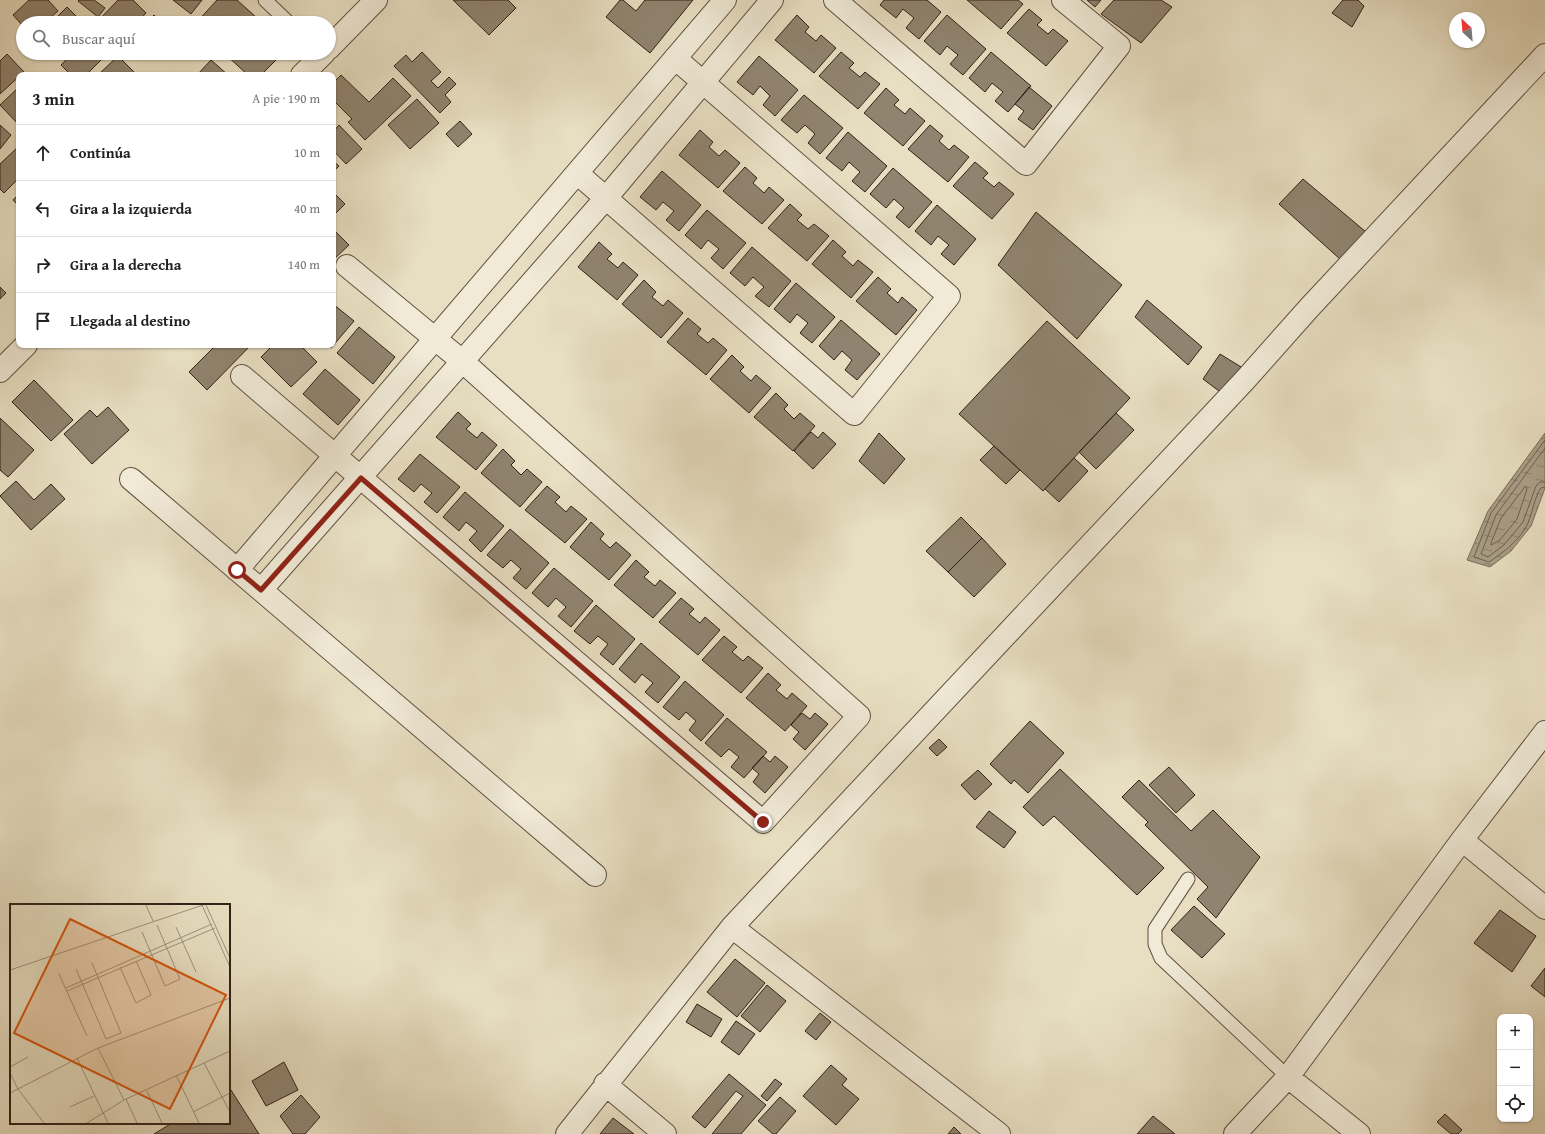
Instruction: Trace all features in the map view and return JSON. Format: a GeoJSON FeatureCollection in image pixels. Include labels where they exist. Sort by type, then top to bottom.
{"type":"FeatureCollection","features":[{"type":"Feature","properties":{"kind":"street"},"geometry":{"type":"LineString","coordinates":[[336,40],[376,0]]}},
{"type":"Feature","properties":{"kind":"street"},"geometry":{"type":"LineString","coordinates":[[237,570],[725,0]]}},
{"type":"Feature","properties":{"kind":"street"},"geometry":{"type":"LineString","coordinates":[[261,590],[606,198],[772,0]]}},
{"type":"Feature","properties":{"kind":"street"},"geometry":{"type":"LineString","coordinates":[[835,0],[1026,164],[1119,46],[1063,0]]}},
{"type":"Feature","properties":{"kind":"street"},"geometry":{"type":"LineString","coordinates":[[567,1134],[605,1084],[732,927],[1245,380],[1309,308],[1545,55]]}},
{"type":"Feature","properties":{"kind":"street"},"geometry":{"type":"LineString","coordinates":[[577,173],[854,414],[949,296],[675,58]]}},
{"type":"Feature","properties":{"kind":"street"},"geometry":{"type":"LineString","coordinates":[[305,72],[316,60]]}},
{"type":"Feature","properties":{"kind":"street"},"geometry":{"type":"LineString","coordinates":[[242,376],[763,822],[860,716],[462,361],[347,266]]}},
{"type":"Feature","properties":{"kind":"street"},"geometry":{"type":"LineString","coordinates":[[0,370],[23,348]]}},
{"type":"Feature","properties":{"kind":"street"},"geometry":{"type":"LineString","coordinates":[[131,479],[595,875]]}},
{"type":"Feature","properties":{"kind":"street"},"geometry":{"type":"LineString","coordinates":[[1235,1134],[1288,1076],[1462,840],[1545,732]]}},
{"type":"Feature","properties":{"kind":"street"},"geometry":{"type":"LineString","coordinates":[[1462,840],[1545,908]]}},
{"type":"Feature","properties":{"kind":"street"},"geometry":{"type":"LineString","coordinates":[[732,927],[999,1134]]}},
{"type":"Feature","properties":{"kind":"street"},"geometry":{"type":"LineString","coordinates":[[1288,1076],[1359,1134]]}},
{"type":"Feature","properties":{"kind":"street"},"geometry":{"type":"LineString","coordinates":[[605,1084],[665,1134]]}},
{"type":"Feature","properties":{"kind":"lane"},"geometry":{"type":"LineString","coordinates":[[265,0],[282,16]]}},
{"type":"Feature","properties":{"kind":"lane"},"geometry":{"type":"LineString","coordinates":[[1188,880],[1155,930],[1155,944],[1161,958],[1288,1076]]}},
{"type":"Feature","properties":{"kind":"water"},"geometry":{"type":"Polygon","coordinates":[[[1545,433],[1545,488],[1531,526],[1511,551],[1490,567],[1467,560],[1488,511],[1545,433]]]}},
{"type":"Feature","properties":{"kind":"building"},"geometry":{"type":"Polygon","coordinates":[[[29,0],[48,0],[58,11],[52,16],[16,16],[16,18],[13,15],[29,0]]]}},
{"type":"Feature","properties":{"kind":"building"},"geometry":{"type":"Polygon","coordinates":[[[94,0],[105,8],[99,16],[97,16],[78,1],[94,0]]]}},
{"type":"Feature","properties":{"kind":"building"},"geometry":{"type":"Polygon","coordinates":[[[118,0],[133,0],[146,13],[143,16],[103,16],[118,0]]]}},
{"type":"Feature","properties":{"kind":"building"},"geometry":{"type":"Polygon","coordinates":[[[173,0],[202,0],[191,14],[173,0]]]}},
{"type":"Feature","properties":{"kind":"building"},"geometry":{"type":"Polygon","coordinates":[[[217,0],[237,0],[255,16],[202,16],[217,0]]]}},
{"type":"Feature","properties":{"kind":"building"},"geometry":{"type":"Polygon","coordinates":[[[453,0],[508,0],[516,8],[489,35],[453,0]]]}},
{"type":"Feature","properties":{"kind":"building"},"geometry":{"type":"Polygon","coordinates":[[[620,0],[623,0],[636,11],[645,0],[693,0],[650,53],[606,17],[620,0]]]}},
{"type":"Feature","properties":{"kind":"building"},"geometry":{"type":"Polygon","coordinates":[[[884,0],[927,0],[941,12],[919,39],[906,28],[914,18],[903,9],[896,18],[880,5],[884,0]]]}},
{"type":"Feature","properties":{"kind":"building"},"geometry":{"type":"Polygon","coordinates":[[[967,0],[1018,0],[1023,4],[1001,29],[967,0]]]}},
{"type":"Feature","properties":{"kind":"building"},"geometry":{"type":"Polygon","coordinates":[[[1087,0],[1101,0],[1095,7],[1087,0]]]}},
{"type":"Feature","properties":{"kind":"building"},"geometry":{"type":"Polygon","coordinates":[[[1114,0],[1161,0],[1172,7],[1141,43],[1101,14],[1114,0]]]}},
{"type":"Feature","properties":{"kind":"building"},"geometry":{"type":"Polygon","coordinates":[[[1343,0],[1358,0],[1364,6],[1352,27],[1332,13],[1343,0]]]}},
{"type":"Feature","properties":{"kind":"building"},"geometry":{"type":"Polygon","coordinates":[[[67,7],[76,16],[58,16],[67,7]]]}},
{"type":"Feature","properties":{"kind":"building"},"geometry":{"type":"Polygon","coordinates":[[[1029,9],[1042,20],[1037,25],[1048,34],[1053,29],[1068,41],[1046,66],[1007,33],[1029,9]]]}},
{"type":"Feature","properties":{"kind":"building"},"geometry":{"type":"Polygon","coordinates":[[[797,15],[809,27],[805,32],[816,41],[821,35],[836,48],[814,73],[775,40],[797,15]]]}},
{"type":"Feature","properties":{"kind":"building"},"geometry":{"type":"Polygon","coordinates":[[[947,15],[986,49],[963,75],[950,64],[958,55],[947,46],[940,55],[924,41],[947,15]]]}},
{"type":"Feature","properties":{"kind":"building"},"geometry":{"type":"Polygon","coordinates":[[[422,52],[441,72],[431,81],[438,88],[449,77],[456,84],[445,95],[451,102],[440,113],[394,66],[406,55],[412,62],[422,52]]]}},
{"type":"Feature","properties":{"kind":"building"},"geometry":{"type":"Polygon","coordinates":[[[841,52],[854,63],[849,68],[860,77],[865,72],[880,84],[858,109],[819,76],[841,52]]]}},
{"type":"Feature","properties":{"kind":"building"},"geometry":{"type":"Polygon","coordinates":[[[991,52],[1031,86],[1008,112],[995,101],[1003,92],[992,83],[985,92],[969,78],[991,52]]]}},
{"type":"Feature","properties":{"kind":"building"},"geometry":{"type":"Polygon","coordinates":[[[7,54],[24,72],[16,72],[16,79],[0,94],[0,61],[7,54]]]}},
{"type":"Feature","properties":{"kind":"building"},"geometry":{"type":"Polygon","coordinates":[[[759,56],[798,90],[775,116],[763,105],[770,96],[760,86],[753,95],[737,82],[759,56]]]}},
{"type":"Feature","properties":{"kind":"building"},"geometry":{"type":"Polygon","coordinates":[[[66,60],[101,60],[89,72],[68,72],[61,65],[66,60]]]}},
{"type":"Feature","properties":{"kind":"building"},"geometry":{"type":"Polygon","coordinates":[[[114,60],[122,60],[134,72],[101,72],[114,60]]]}},
{"type":"Feature","properties":{"kind":"building"},"geometry":{"type":"Polygon","coordinates":[[[211,60],[225,72],[200,72],[211,60]]]}},
{"type":"Feature","properties":{"kind":"building"},"geometry":{"type":"Polygon","coordinates":[[[232,60],[276,60],[264,72],[245,72],[232,60]]]}},
{"type":"Feature","properties":{"kind":"building"},"geometry":{"type":"Polygon","coordinates":[[[341,75],[369,102],[393,78],[411,96],[365,140],[348,122],[352,119],[336,103],[336,80],[341,75]]]}},
{"type":"Feature","properties":{"kind":"building"},"geometry":{"type":"Polygon","coordinates":[[[1029,87],[1052,106],[1033,130],[1018,119],[1024,111],[1015,104],[1029,87]]]}},
{"type":"Feature","properties":{"kind":"building"},"geometry":{"type":"Polygon","coordinates":[[[886,88],[899,100],[894,105],[905,114],[910,108],[925,121],[903,146],[864,113],[886,88]]]}},
{"type":"Feature","properties":{"kind":"building"},"geometry":{"type":"Polygon","coordinates":[[[16,90],[16,122],[0,105],[16,90]]]}},
{"type":"Feature","properties":{"kind":"building"},"geometry":{"type":"Polygon","coordinates":[[[804,95],[843,128],[820,154],[808,143],[815,134],[805,125],[797,133],[781,120],[804,95]]]}},
{"type":"Feature","properties":{"kind":"building"},"geometry":{"type":"Polygon","coordinates":[[[417,99],[439,123],[410,149],[388,125],[417,99]]]}},
{"type":"Feature","properties":{"kind":"building"},"geometry":{"type":"Polygon","coordinates":[[[460,121],[472,134],[458,147],[446,134],[460,121]]]}},
{"type":"Feature","properties":{"kind":"building"},"geometry":{"type":"Polygon","coordinates":[[[0,125],[11,135],[0,149],[0,125]]]}},
{"type":"Feature","properties":{"kind":"building"},"geometry":{"type":"Polygon","coordinates":[[[339,125],[362,149],[346,164],[336,153],[336,128],[339,125]]]}},
{"type":"Feature","properties":{"kind":"building"},"geometry":{"type":"Polygon","coordinates":[[[930,125],[943,136],[939,141],[949,150],[954,145],[969,157],[948,182],[908,149],[930,125]]]}},
{"type":"Feature","properties":{"kind":"building"},"geometry":{"type":"Polygon","coordinates":[[[700,130],[713,142],[709,147],[719,156],[725,150],[740,163],[718,188],[679,155],[700,130]]]}},
{"type":"Feature","properties":{"kind":"building"},"geometry":{"type":"Polygon","coordinates":[[[848,132],[887,166],[865,192],[852,181],[860,172],[849,162],[842,171],[826,158],[848,132]]]}},
{"type":"Feature","properties":{"kind":"building"},"geometry":{"type":"Polygon","coordinates":[[[16,149],[16,181],[4,193],[0,189],[0,164],[16,149]]]}},
{"type":"Feature","properties":{"kind":"building"},"geometry":{"type":"Polygon","coordinates":[[[975,162],[988,173],[983,178],[994,187],[999,182],[1014,194],[992,219],[953,186],[975,162]]]}},
{"type":"Feature","properties":{"kind":"building"},"geometry":{"type":"Polygon","coordinates":[[[745,167],[757,178],[753,183],[764,193],[769,187],[784,200],[762,224],[723,191],[745,167]]]}},
{"type":"Feature","properties":{"kind":"building"},"geometry":{"type":"Polygon","coordinates":[[[893,168],[932,202],[909,228],[896,217],[904,208],[894,199],[886,208],[870,194],[893,168]]]}},
{"type":"Feature","properties":{"kind":"building"},"geometry":{"type":"Polygon","coordinates":[[[662,171],[701,205],[679,231],[666,220],[674,211],[663,202],[656,210],[640,197],[662,171]]]}},
{"type":"Feature","properties":{"kind":"building"},"geometry":{"type":"Polygon","coordinates":[[[1303,179],[1366,232],[1341,260],[1279,204],[1303,179]]]}},
{"type":"Feature","properties":{"kind":"building"},"geometry":{"type":"Polygon","coordinates":[[[336,195],[345,204],[336,213],[336,195]]]}},
{"type":"Feature","properties":{"kind":"building"},"geometry":{"type":"Polygon","coordinates":[[[790,204],[802,215],[797,220],[808,229],[814,224],[829,236],[807,261],[768,228],[790,204]]]}},
{"type":"Feature","properties":{"kind":"building"},"geometry":{"type":"Polygon","coordinates":[[[937,205],[976,239],[954,265],[941,254],[949,245],[938,236],[931,245],[915,231],[937,205]]]}},
{"type":"Feature","properties":{"kind":"building"},"geometry":{"type":"Polygon","coordinates":[[[707,210],[746,243],[723,269],[711,258],[719,249],[708,240],[701,249],[685,235],[707,210]]]}},
{"type":"Feature","properties":{"kind":"building"},"geometry":{"type":"Polygon","coordinates":[[[1036,212],[1122,285],[1077,339],[998,265],[1036,212]]]}},
{"type":"Feature","properties":{"kind":"building"},"geometry":{"type":"Polygon","coordinates":[[[336,232],[349,245],[336,257],[336,232]]]}},
{"type":"Feature","properties":{"kind":"building"},"geometry":{"type":"Polygon","coordinates":[[[833,240],[846,252],[842,256],[853,266],[858,260],[873,272],[851,298],[812,264],[833,240]]]}},
{"type":"Feature","properties":{"kind":"building"},"geometry":{"type":"Polygon","coordinates":[[[599,242],[612,254],[607,259],[618,268],[623,262],[638,275],[617,300],[578,267],[599,242]]]}},
{"type":"Feature","properties":{"kind":"building"},"geometry":{"type":"Polygon","coordinates":[[[752,247],[791,281],[769,307],[755,296],[764,287],[753,277],[745,286],[730,273],[752,247]]]}},
{"type":"Feature","properties":{"kind":"building"},"geometry":{"type":"Polygon","coordinates":[[[878,277],[891,289],[887,293],[898,303],[902,297],[917,310],[896,335],[856,301],[878,277]]]}},
{"type":"Feature","properties":{"kind":"building"},"geometry":{"type":"Polygon","coordinates":[[[644,280],[656,292],[652,297],[663,306],[668,300],[683,313],[661,338],[622,304],[644,280]]]}},
{"type":"Feature","properties":{"kind":"building"},"geometry":{"type":"Polygon","coordinates":[[[796,283],[835,317],[812,343],[800,333],[808,323],[797,314],[790,323],[774,309],[796,283]]]}},
{"type":"Feature","properties":{"kind":"building"},"geometry":{"type":"Polygon","coordinates":[[[0,287],[6,293],[0,299],[0,287]]]}},
{"type":"Feature","properties":{"kind":"building"},"geometry":{"type":"Polygon","coordinates":[[[1147,300],[1202,347],[1188,365],[1135,317],[1147,300]]]}},
{"type":"Feature","properties":{"kind":"building"},"geometry":{"type":"Polygon","coordinates":[[[336,306],[354,321],[336,342],[336,306]]]}},
{"type":"Feature","properties":{"kind":"building"},"geometry":{"type":"Polygon","coordinates":[[[688,318],[701,329],[697,334],[708,343],[713,338],[727,350],[706,375],[667,342],[688,318]]]}},
{"type":"Feature","properties":{"kind":"building"},"geometry":{"type":"Polygon","coordinates":[[[841,320],[880,354],[857,380],[845,370],[852,360],[842,351],[834,360],[819,346],[841,320]]]}},
{"type":"Feature","properties":{"kind":"building"},"geometry":{"type":"Polygon","coordinates":[[[1047,321],[1130,398],[1043,491],[959,414],[1047,321]]]}},
{"type":"Feature","properties":{"kind":"building"},"geometry":{"type":"Polygon","coordinates":[[[359,327],[395,357],[373,384],[337,353],[359,327]]]}},
{"type":"Feature","properties":{"kind":"building"},"geometry":{"type":"Polygon","coordinates":[[[213,348],[248,348],[207,390],[189,372],[213,348]]]}},
{"type":"Feature","properties":{"kind":"building"},"geometry":{"type":"Polygon","coordinates":[[[270,348],[303,348],[317,362],[291,387],[261,357],[270,348]]]}},
{"type":"Feature","properties":{"kind":"building"},"geometry":{"type":"Polygon","coordinates":[[[1220,354],[1246,370],[1219,391],[1203,379],[1220,354]]]}},
{"type":"Feature","properties":{"kind":"building"},"geometry":{"type":"Polygon","coordinates":[[[732,355],[744,367],[740,371],[751,381],[756,375],[771,388],[749,413],[710,379],[732,355]]]}},
{"type":"Feature","properties":{"kind":"building"},"geometry":{"type":"Polygon","coordinates":[[[325,369],[360,400],[338,425],[303,394],[325,369]]]}},
{"type":"Feature","properties":{"kind":"building"},"geometry":{"type":"Polygon","coordinates":[[[34,380],[73,420],[51,441],[12,402],[34,380]]]}},
{"type":"Feature","properties":{"kind":"building"},"geometry":{"type":"Polygon","coordinates":[[[776,393],[788,405],[784,409],[794,419],[800,413],[815,426],[793,451],[754,417],[776,393]]]}},
{"type":"Feature","properties":{"kind":"building"},"geometry":{"type":"Polygon","coordinates":[[[108,407],[129,430],[92,464],[64,434],[90,410],[97,417],[108,407]]]}},
{"type":"Feature","properties":{"kind":"building"},"geometry":{"type":"Polygon","coordinates":[[[458,412],[471,424],[466,429],[477,438],[482,432],[497,445],[476,470],[436,437],[458,412]]]}},
{"type":"Feature","properties":{"kind":"building"},"geometry":{"type":"Polygon","coordinates":[[[1116,413],[1134,430],[1096,469],[1079,452],[1116,413]]]}},
{"type":"Feature","properties":{"kind":"building"},"geometry":{"type":"Polygon","coordinates":[[[0,418],[34,450],[8,477],[0,470],[0,418]]]}},
{"type":"Feature","properties":{"kind":"building"},"geometry":{"type":"Polygon","coordinates":[[[811,432],[818,438],[823,432],[836,444],[813,469],[794,451],[811,432]]]}},
{"type":"Feature","properties":{"kind":"building"},"geometry":{"type":"Polygon","coordinates":[[[879,433],[905,459],[884,484],[859,461],[879,433]]]}},
{"type":"Feature","properties":{"kind":"building"},"geometry":{"type":"Polygon","coordinates":[[[994,446],[1020,470],[1006,484],[980,460],[994,446]]]}},
{"type":"Feature","properties":{"kind":"building"},"geometry":{"type":"Polygon","coordinates":[[[503,449],[515,461],[511,465],[521,475],[527,469],[542,482],[520,507],[481,473],[503,449]]]}},
{"type":"Feature","properties":{"kind":"building"},"geometry":{"type":"Polygon","coordinates":[[[420,454],[460,487],[437,513],[424,502],[432,493],[421,484],[414,492],[398,479],[420,454]]]}},
{"type":"Feature","properties":{"kind":"building"},"geometry":{"type":"Polygon","coordinates":[[[1074,458],[1088,471],[1059,502],[1045,489],[1074,458]]]}},
{"type":"Feature","properties":{"kind":"building"},"geometry":{"type":"Polygon","coordinates":[[[16,481],[34,500],[51,484],[65,499],[31,530],[0,496],[16,481]]]}},
{"type":"Feature","properties":{"kind":"building"},"geometry":{"type":"Polygon","coordinates":[[[547,486],[560,497],[555,502],[566,512],[571,506],[587,519],[565,543],[525,510],[547,486]]]}},
{"type":"Feature","properties":{"kind":"building"},"geometry":{"type":"Polygon","coordinates":[[[465,492],[504,526],[481,552],[469,540],[477,531],[466,522],[459,531],[443,517],[465,492]]]}},
{"type":"Feature","properties":{"kind":"building"},"geometry":{"type":"Polygon","coordinates":[[[961,517],[982,538],[948,572],[926,551],[961,517]]]}},
{"type":"Feature","properties":{"kind":"building"},"geometry":{"type":"Polygon","coordinates":[[[591,522],[604,534],[600,539],[610,548],[616,542],[631,555],[609,580],[570,547],[591,522]]]}},
{"type":"Feature","properties":{"kind":"building"},"geometry":{"type":"Polygon","coordinates":[[[510,529],[549,563],[526,589],[513,578],[521,569],[511,560],[503,568],[487,555],[510,529]]]}},
{"type":"Feature","properties":{"kind":"building"},"geometry":{"type":"Polygon","coordinates":[[[982,538],[1006,564],[974,597],[948,572],[982,538]]]}},
{"type":"Feature","properties":{"kind":"building"},"geometry":{"type":"Polygon","coordinates":[[[636,560],[649,572],[644,577],[655,586],[660,580],[676,593],[653,618],[614,585],[636,560]]]}},
{"type":"Feature","properties":{"kind":"building"},"geometry":{"type":"Polygon","coordinates":[[[554,568],[593,601],[571,627],[558,616],[566,607],[556,598],[548,607],[532,593],[554,568]]]}},
{"type":"Feature","properties":{"kind":"building"},"geometry":{"type":"Polygon","coordinates":[[[681,598],[694,609],[689,614],[700,623],[705,617],[720,630],[698,655],[659,622],[681,598]]]}},
{"type":"Feature","properties":{"kind":"building"},"geometry":{"type":"Polygon","coordinates":[[[596,605],[635,639],[613,665],[600,654],[608,644],[598,636],[590,644],[574,631],[596,605]]]}},
{"type":"Feature","properties":{"kind":"building"},"geometry":{"type":"Polygon","coordinates":[[[724,636],[737,647],[732,652],[743,661],[748,656],[763,668],[741,693],[702,660],[724,636]]]}},
{"type":"Feature","properties":{"kind":"building"},"geometry":{"type":"Polygon","coordinates":[[[641,643],[680,677],[658,703],[645,692],[653,683],[642,674],[635,683],[619,669],[641,643]]]}},
{"type":"Feature","properties":{"kind":"building"},"geometry":{"type":"Polygon","coordinates":[[[768,673],[781,685],[776,690],[787,699],[792,693],[807,706],[785,731],[746,698],[768,673]]]}},
{"type":"Feature","properties":{"kind":"building"},"geometry":{"type":"Polygon","coordinates":[[[685,681],[724,715],[701,741],[689,730],[696,721],[686,712],[679,720],[663,707],[685,681]]]}},
{"type":"Feature","properties":{"kind":"building"},"geometry":{"type":"Polygon","coordinates":[[[802,713],[810,719],[815,713],[828,724],[805,750],[793,739],[799,732],[791,725],[802,713]]]}},
{"type":"Feature","properties":{"kind":"building"},"geometry":{"type":"Polygon","coordinates":[[[727,718],[767,752],[744,778],[731,767],[739,757],[729,749],[721,757],[705,743],[727,718]]]}},
{"type":"Feature","properties":{"kind":"building"},"geometry":{"type":"Polygon","coordinates":[[[1030,721],[1064,753],[1028,793],[1014,780],[1011,784],[990,764],[1030,721]]]}},
{"type":"Feature","properties":{"kind":"building"},"geometry":{"type":"Polygon","coordinates":[[[939,739],[947,747],[937,756],[929,748],[939,739]]]}},
{"type":"Feature","properties":{"kind":"building"},"geometry":{"type":"Polygon","coordinates":[[[763,756],[770,762],[775,756],[788,767],[765,793],[753,782],[759,774],[752,768],[763,756]]]}},
{"type":"Feature","properties":{"kind":"building"},"geometry":{"type":"Polygon","coordinates":[[[1169,767],[1195,795],[1176,813],[1149,785],[1169,767]]]}},
{"type":"Feature","properties":{"kind":"building"},"geometry":{"type":"Polygon","coordinates":[[[1060,769],[1164,868],[1137,895],[1054,816],[1043,826],[1023,807],[1060,769]]]}},
{"type":"Feature","properties":{"kind":"building"},"geometry":{"type":"Polygon","coordinates":[[[978,770],[992,784],[975,800],[961,785],[978,770]]]}},
{"type":"Feature","properties":{"kind":"building"},"geometry":{"type":"Polygon","coordinates":[[[1139,780],[1191,831],[1213,810],[1260,857],[1216,918],[1197,899],[1208,887],[1145,825],[1148,822],[1122,797],[1139,780]]]}},
{"type":"Feature","properties":{"kind":"building"},"geometry":{"type":"Polygon","coordinates":[[[989,811],[1016,832],[1004,848],[976,827],[989,811]]]}},
{"type":"Feature","properties":{"kind":"building"},"geometry":{"type":"Polygon","coordinates":[[[1194,906],[1225,934],[1202,958],[1171,930],[1194,906]]]}},
{"type":"Feature","properties":{"kind":"building"},"geometry":{"type":"Polygon","coordinates":[[[1500,910],[1536,936],[1512,972],[1474,943],[1500,910]]]}},
{"type":"Feature","properties":{"kind":"building"},"geometry":{"type":"Polygon","coordinates":[[[735,959],[765,983],[737,1017],[707,992],[735,959]]]}},
{"type":"Feature","properties":{"kind":"building"},"geometry":{"type":"Polygon","coordinates":[[[1545,968],[1545,997],[1531,986],[1545,968]]]}},
{"type":"Feature","properties":{"kind":"building"},"geometry":{"type":"Polygon","coordinates":[[[767,985],[786,1001],[760,1032],[741,1016],[767,985]]]}},
{"type":"Feature","properties":{"kind":"building"},"geometry":{"type":"Polygon","coordinates":[[[697,1004],[722,1019],[711,1037],[686,1022],[697,1004]]]}},
{"type":"Feature","properties":{"kind":"building"},"geometry":{"type":"Polygon","coordinates":[[[820,1013],[831,1022],[816,1040],[805,1031],[820,1013]]]}},
{"type":"Feature","properties":{"kind":"building"},"geometry":{"type":"Polygon","coordinates":[[[736,1021],[755,1034],[739,1055],[721,1042],[736,1021]]]}},
{"type":"Feature","properties":{"kind":"building"},"geometry":{"type":"Polygon","coordinates":[[[284,1062],[298,1090],[266,1106],[252,1081],[284,1062]]]}},
{"type":"Feature","properties":{"kind":"building"},"geometry":{"type":"Polygon","coordinates":[[[831,1065],[847,1079],[842,1085],[859,1099],[836,1125],[803,1096],[831,1065]]]}},
{"type":"Feature","properties":{"kind":"building"},"geometry":{"type":"Polygon","coordinates":[[[729,1074],[766,1105],[741,1134],[712,1134],[743,1096],[736,1091],[705,1128],[692,1117],[729,1074]]]}},
{"type":"Feature","properties":{"kind":"building"},"geometry":{"type":"Polygon","coordinates":[[[775,1079],[782,1084],[767,1101],[761,1096],[775,1079]]]}},
{"type":"Feature","properties":{"kind":"building"},"geometry":{"type":"Polygon","coordinates":[[[230,1089],[259,1134],[154,1134],[170,1124],[230,1124],[230,1089]]]}},
{"type":"Feature","properties":{"kind":"building"},"geometry":{"type":"Polygon","coordinates":[[[301,1095],[320,1117],[305,1134],[293,1134],[280,1116],[301,1095]]]}},
{"type":"Feature","properties":{"kind":"building"},"geometry":{"type":"Polygon","coordinates":[[[780,1097],[796,1111],[776,1134],[773,1134],[758,1121],[780,1097]]]}},
{"type":"Feature","properties":{"kind":"building"},"geometry":{"type":"Polygon","coordinates":[[[1445,1114],[1462,1130],[1458,1134],[1451,1134],[1437,1122],[1445,1114]]]}},
{"type":"Feature","properties":{"kind":"building"},"geometry":{"type":"Polygon","coordinates":[[[1153,1116],[1175,1134],[1137,1134],[1153,1116]]]}},
{"type":"Feature","properties":{"kind":"building"},"geometry":{"type":"Polygon","coordinates":[[[613,1118],[634,1134],[600,1134],[613,1118]]]}},
{"type":"Feature","properties":{"kind":"building"},"geometry":{"type":"Polygon","coordinates":[[[954,1127],[961,1134],[948,1134],[954,1127]]]}},
{"type":"Feature","properties":{"kind":"route"},"geometry":{"type":"LineString","coordinates":[[237,570],[261,590],[361,478],[763,822]]}}]}
